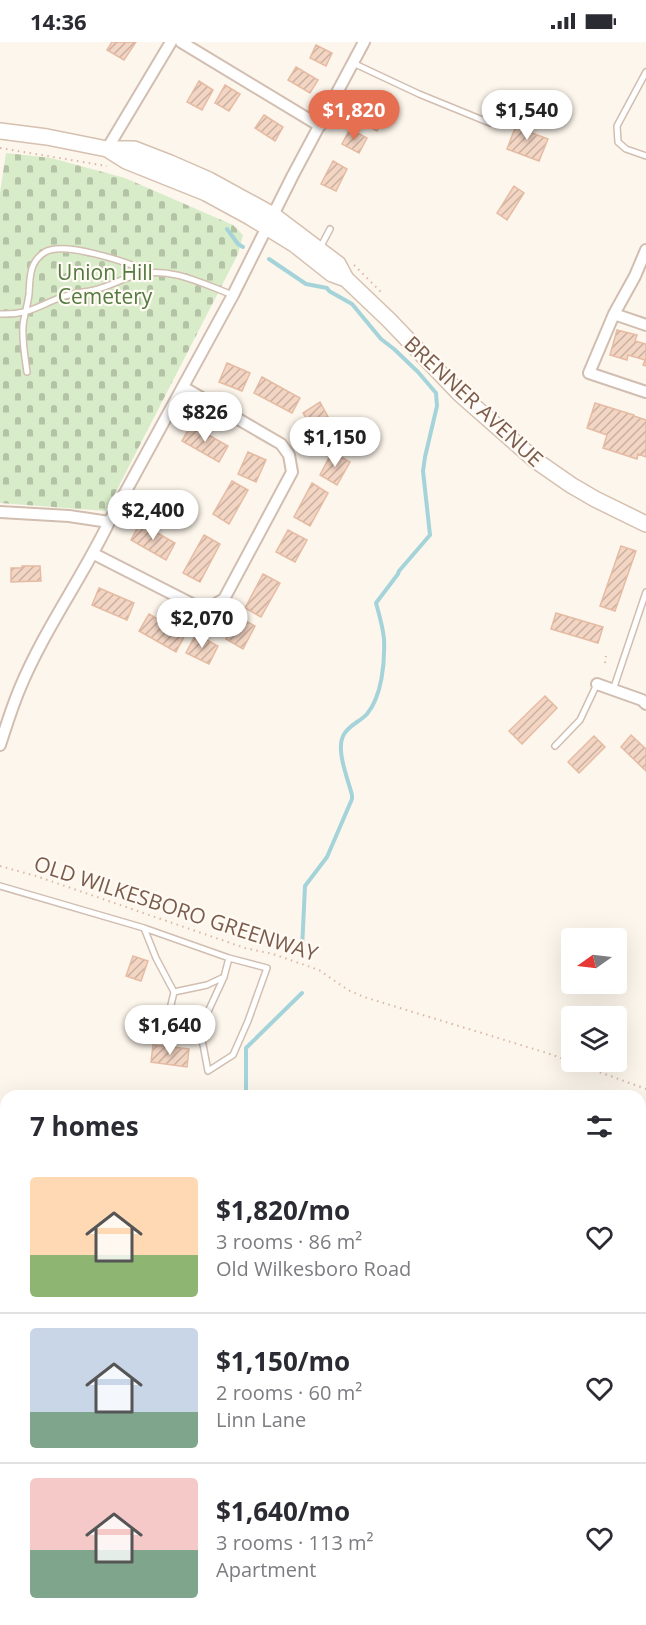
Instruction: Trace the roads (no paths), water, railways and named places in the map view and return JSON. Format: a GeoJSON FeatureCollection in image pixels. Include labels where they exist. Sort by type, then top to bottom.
{"type":"FeatureCollection","features":[{"type":"Feature","properties":{"kind":"street"},"geometry":{"type":"LineString","coordinates":[[107,149],[171,42]]}},
{"type":"Feature","properties":{"kind":"street"},"geometry":{"type":"LineString","coordinates":[[181,42],[320,126]]}},
{"type":"Feature","properties":{"kind":"street"},"geometry":{"type":"LineString","coordinates":[[0,745],[20,687],[40,647],[94,554],[109,522],[233,295],[364,42]]}},
{"type":"Feature","properties":{"kind":"street","name":"BRENNER AVENUE"},"geometry":{"type":"LineString","coordinates":[[0,131],[47,137],[107,149],[126,160],[206,193],[250,217],[270,221],[320,249],[338,264],[346,279],[460,394],[535,460],[570,485],[646,524]]}},
{"type":"Feature","properties":{"kind":"street","name":"BRENNER AVENUE"},"geometry":{"type":"LineString","coordinates":[[270,221],[294,244],[332,274],[346,279]]}},
{"type":"Feature","properties":{"kind":"street"},"geometry":{"type":"LineString","coordinates":[[646,250],[614,314],[589,373],[646,392]]}},
{"type":"Feature","properties":{"kind":"street"},"geometry":{"type":"LineString","coordinates":[[635,276],[646,280]]}},
{"type":"Feature","properties":{"kind":"street"},"geometry":{"type":"LineString","coordinates":[[614,314],[646,325]]}},
{"type":"Feature","properties":{"kind":"street"},"geometry":{"type":"LineString","coordinates":[[94,554],[196,606],[210,607],[224,599],[292,472],[289,455],[281,444],[183,387]]}},
{"type":"Feature","properties":{"kind":"street"},"geometry":{"type":"LineString","coordinates":[[0,512],[69,516],[109,522]]}},
{"type":"Feature","properties":{"kind":"street"},"geometry":{"type":"LineString","coordinates":[[597,684],[642,700],[646,704]]}},
{"type":"Feature","properties":{"kind":"lane"},"geometry":{"type":"LineString","coordinates":[[353,63],[419,94],[490,123]]}},
{"type":"Feature","properties":{"kind":"lane"},"geometry":{"type":"LineString","coordinates":[[646,72],[616,132],[618,142],[626,149],[646,156]]}},
{"type":"Feature","properties":{"kind":"lane"},"geometry":{"type":"LineString","coordinates":[[320,249],[330,230]]}},
{"type":"Feature","properties":{"kind":"lane"},"geometry":{"type":"LineString","coordinates":[[27,372],[23,329],[29,292],[28,284],[31,270],[38,258],[49,250],[77,250],[122,262],[149,273]]}},
{"type":"Feature","properties":{"kind":"lane"},"geometry":{"type":"LineString","coordinates":[[0,314],[25,313],[62,296],[96,290],[139,274],[149,273],[182,276],[233,295]]}},
{"type":"Feature","properties":{"kind":"lane"},"geometry":{"type":"LineString","coordinates":[[613,690],[646,592]]}},
{"type":"Feature","properties":{"kind":"lane"},"geometry":{"type":"LineString","coordinates":[[555,746],[580,720],[597,684]]}},
{"type":"Feature","properties":{"kind":"lane"},"geometry":{"type":"LineString","coordinates":[[0,886],[144,927],[229,958],[267,968],[233,1055],[208,1071],[200,1029],[224,977],[229,958]]}},
{"type":"Feature","properties":{"kind":"lane"},"geometry":{"type":"LineString","coordinates":[[144,927],[156,958],[174,992],[164,1035]]}},
{"type":"Feature","properties":{"kind":"lane"},"geometry":{"type":"LineString","coordinates":[[174,992],[207,985],[224,977]]}},
{"type":"Feature","properties":{"kind":"waterway"},"geometry":{"type":"LineString","coordinates":[[227,229],[243,247]]}},
{"type":"Feature","properties":{"kind":"waterway"},"geometry":{"type":"LineString","coordinates":[[269,259],[306,284],[327,288],[352,304],[381,339],[418,372],[436,393],[437,406],[423,471],[430,535],[399,571],[376,603],[384,639],[382,678],[372,707],[348,729],[341,742],[342,757],[352,799],[327,857],[305,886],[302,949]]}},
{"type":"Feature","properties":{"kind":"waterway"},"geometry":{"type":"LineString","coordinates":[[246,1090],[246,1048],[302,993]]}},
{"type":"Feature","properties":{"kind":"park label","name":"Union Hill Cemetery"},"geometry":{"type":"Point","coordinates":[105,284]}}]}
